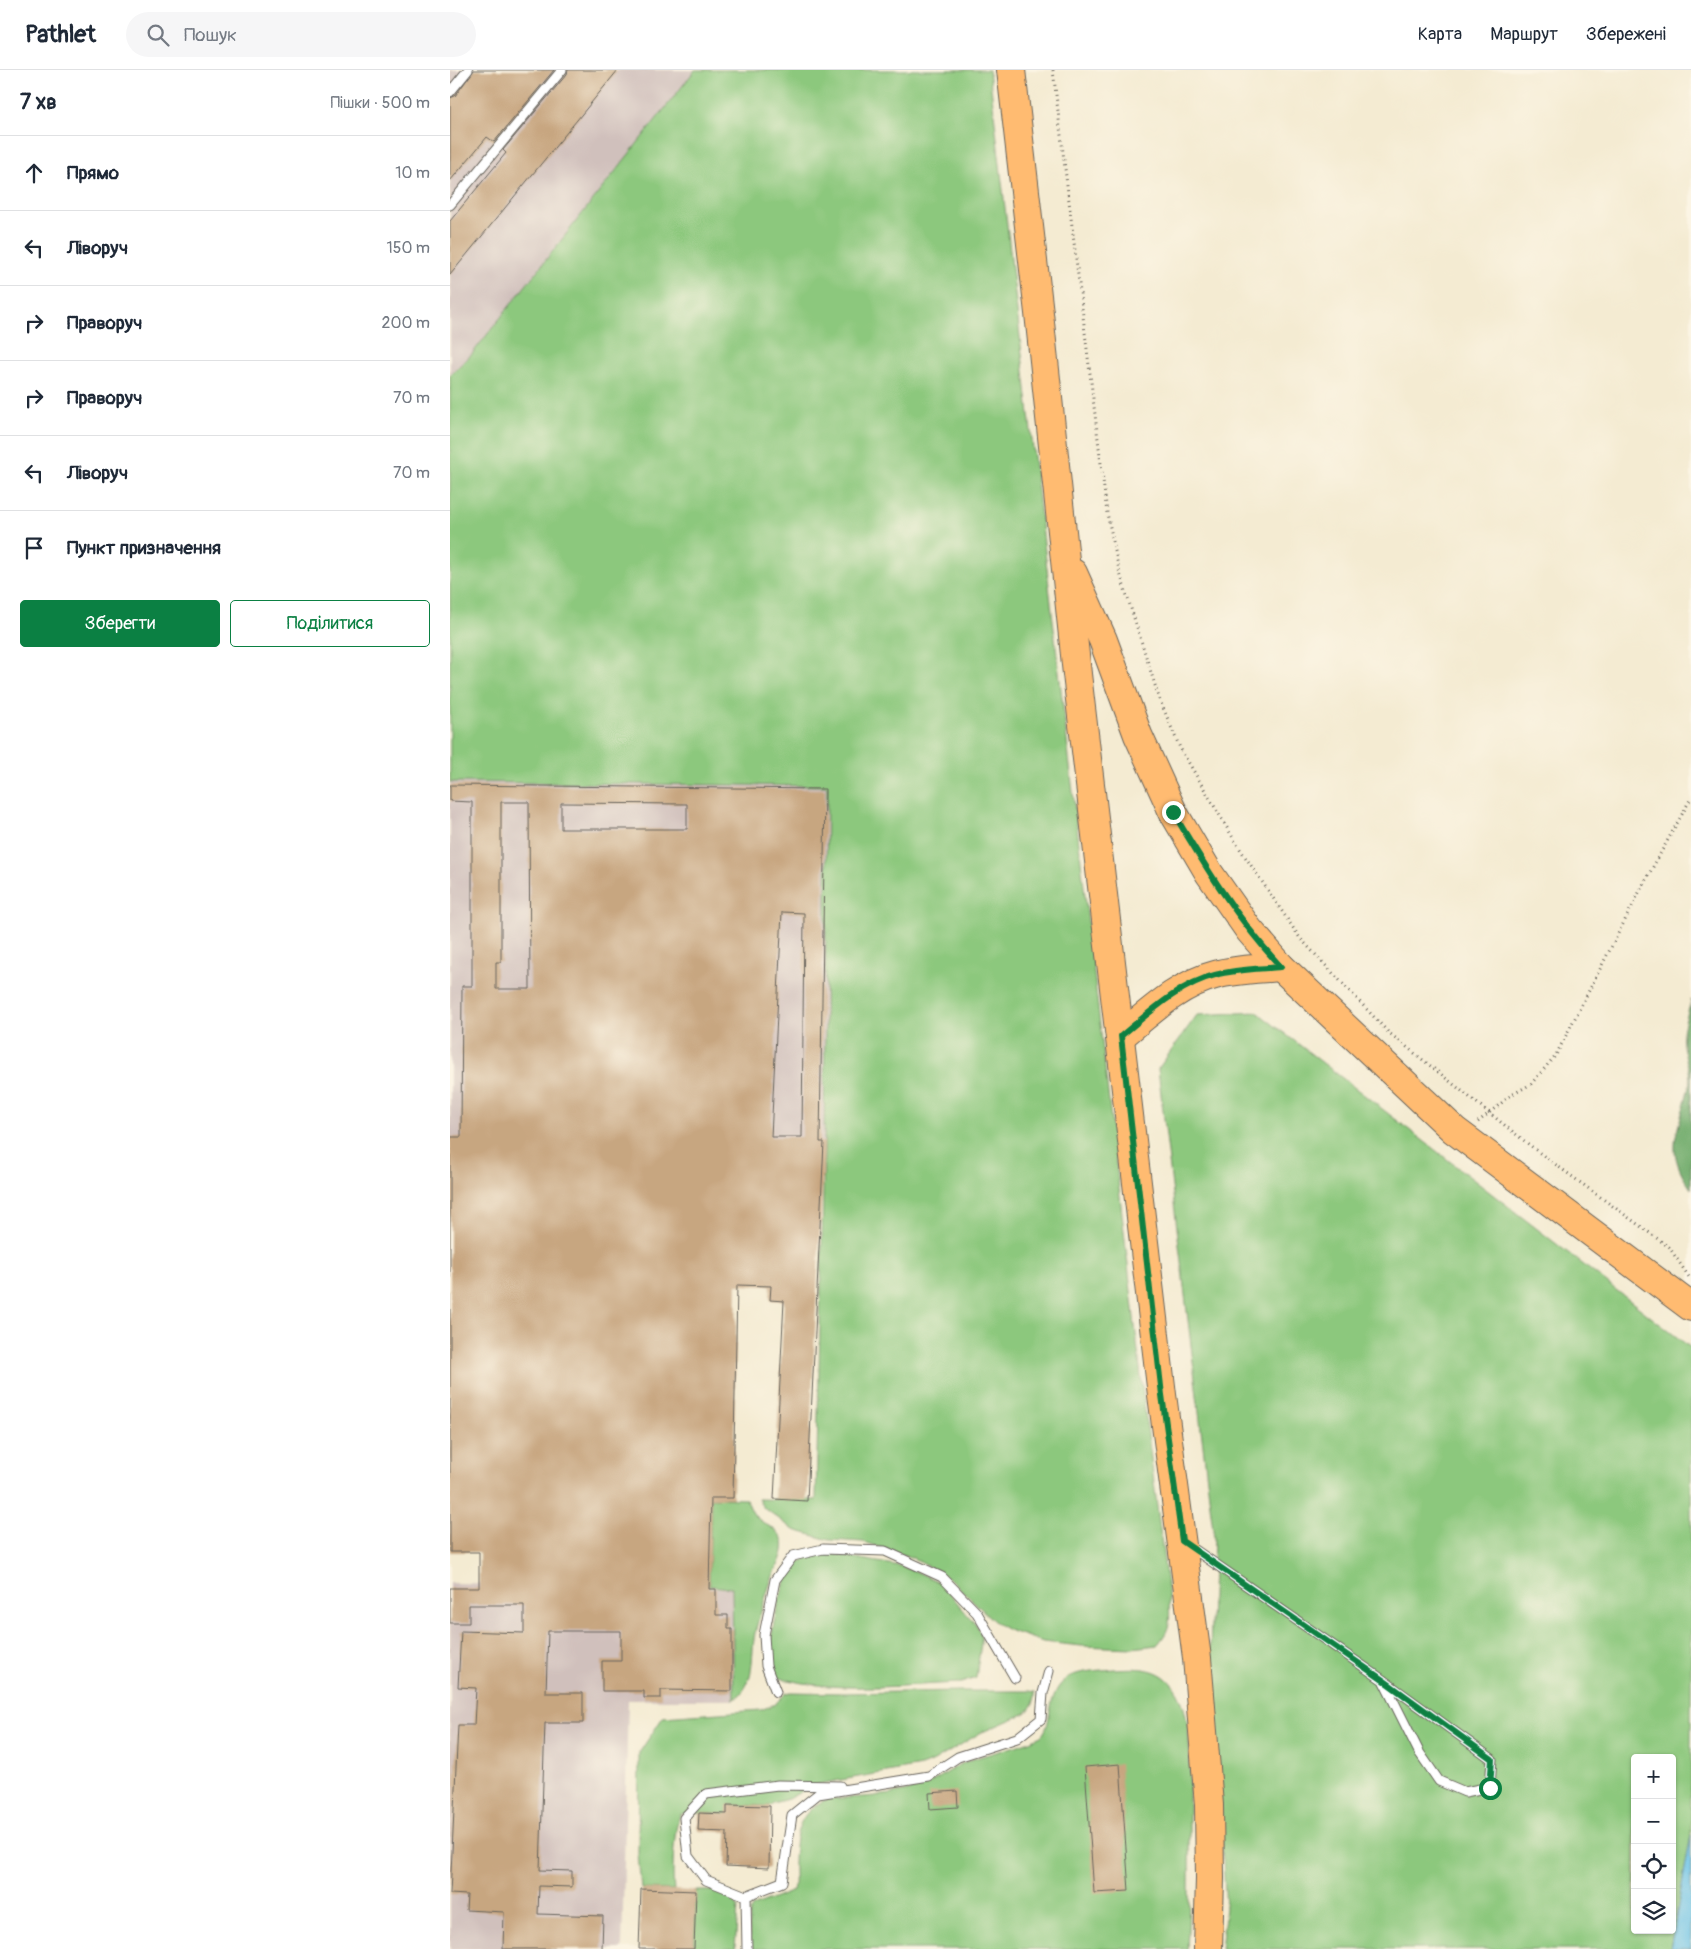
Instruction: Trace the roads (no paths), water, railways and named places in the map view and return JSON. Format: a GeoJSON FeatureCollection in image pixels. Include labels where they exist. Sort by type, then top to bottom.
{"type":"FeatureCollection","features":[{"type":"Feature","properties":{"kind":"main road"},"geometry":{"type":"LineString","coordinates":[[1011,70],[1064,553],[1162,1395],[1197,1658],[1207,1773],[1210,1878],[1208,1949]]}},
{"type":"Feature","properties":{"kind":"main road"},"geometry":{"type":"LineString","coordinates":[[1064,553],[1095,620],[1138,735],[1173,812],[1209,873],[1249,930],[1281,967],[1462,1136],[1691,1307]]}},
{"type":"Feature","properties":{"kind":"main road"},"geometry":{"type":"LineString","coordinates":[[1121,1036],[1157,1006],[1205,978],[1231,972],[1281,967]]}},
{"type":"Feature","properties":{"kind":"lane"},"geometry":{"type":"LineString","coordinates":[[450,92],[468,70]]}},
{"type":"Feature","properties":{"kind":"lane"},"geometry":{"type":"LineString","coordinates":[[450,205],[562,70]]}},
{"type":"Feature","properties":{"kind":"lane"},"geometry":{"type":"LineString","coordinates":[[1182,1541],[1383,1680],[1492,1759],[1490,1788],[1465,1792],[1440,1782],[1419,1752],[1383,1680]]}},
{"type":"Feature","properties":{"kind":"lane"},"geometry":{"type":"LineString","coordinates":[[776,1692],[766,1666],[764,1635],[774,1580],[792,1556],[823,1549],[885,1551],[942,1577],[977,1614],[1015,1678]]}},
{"type":"Feature","properties":{"kind":"lane"},"geometry":{"type":"LineString","coordinates":[[863,1786],[778,1785],[706,1794],[684,1818],[688,1856],[706,1880],[746,1896],[782,1882],[792,1815],[818,1794],[929,1776],[958,1757],[1017,1738],[1041,1719],[1042,1693],[1049,1671]]}},
{"type":"Feature","properties":{"kind":"lane"},"geometry":{"type":"LineString","coordinates":[[746,1896],[746,1949]]}},
{"type":"Feature","properties":{"kind":"water"},"geometry":{"type":"Polygon","coordinates":[[[1691,1836],[1691,1949],[1670,1949],[1673,1934],[1676,1934],[1676,1917],[1691,1836]]]}}]}
